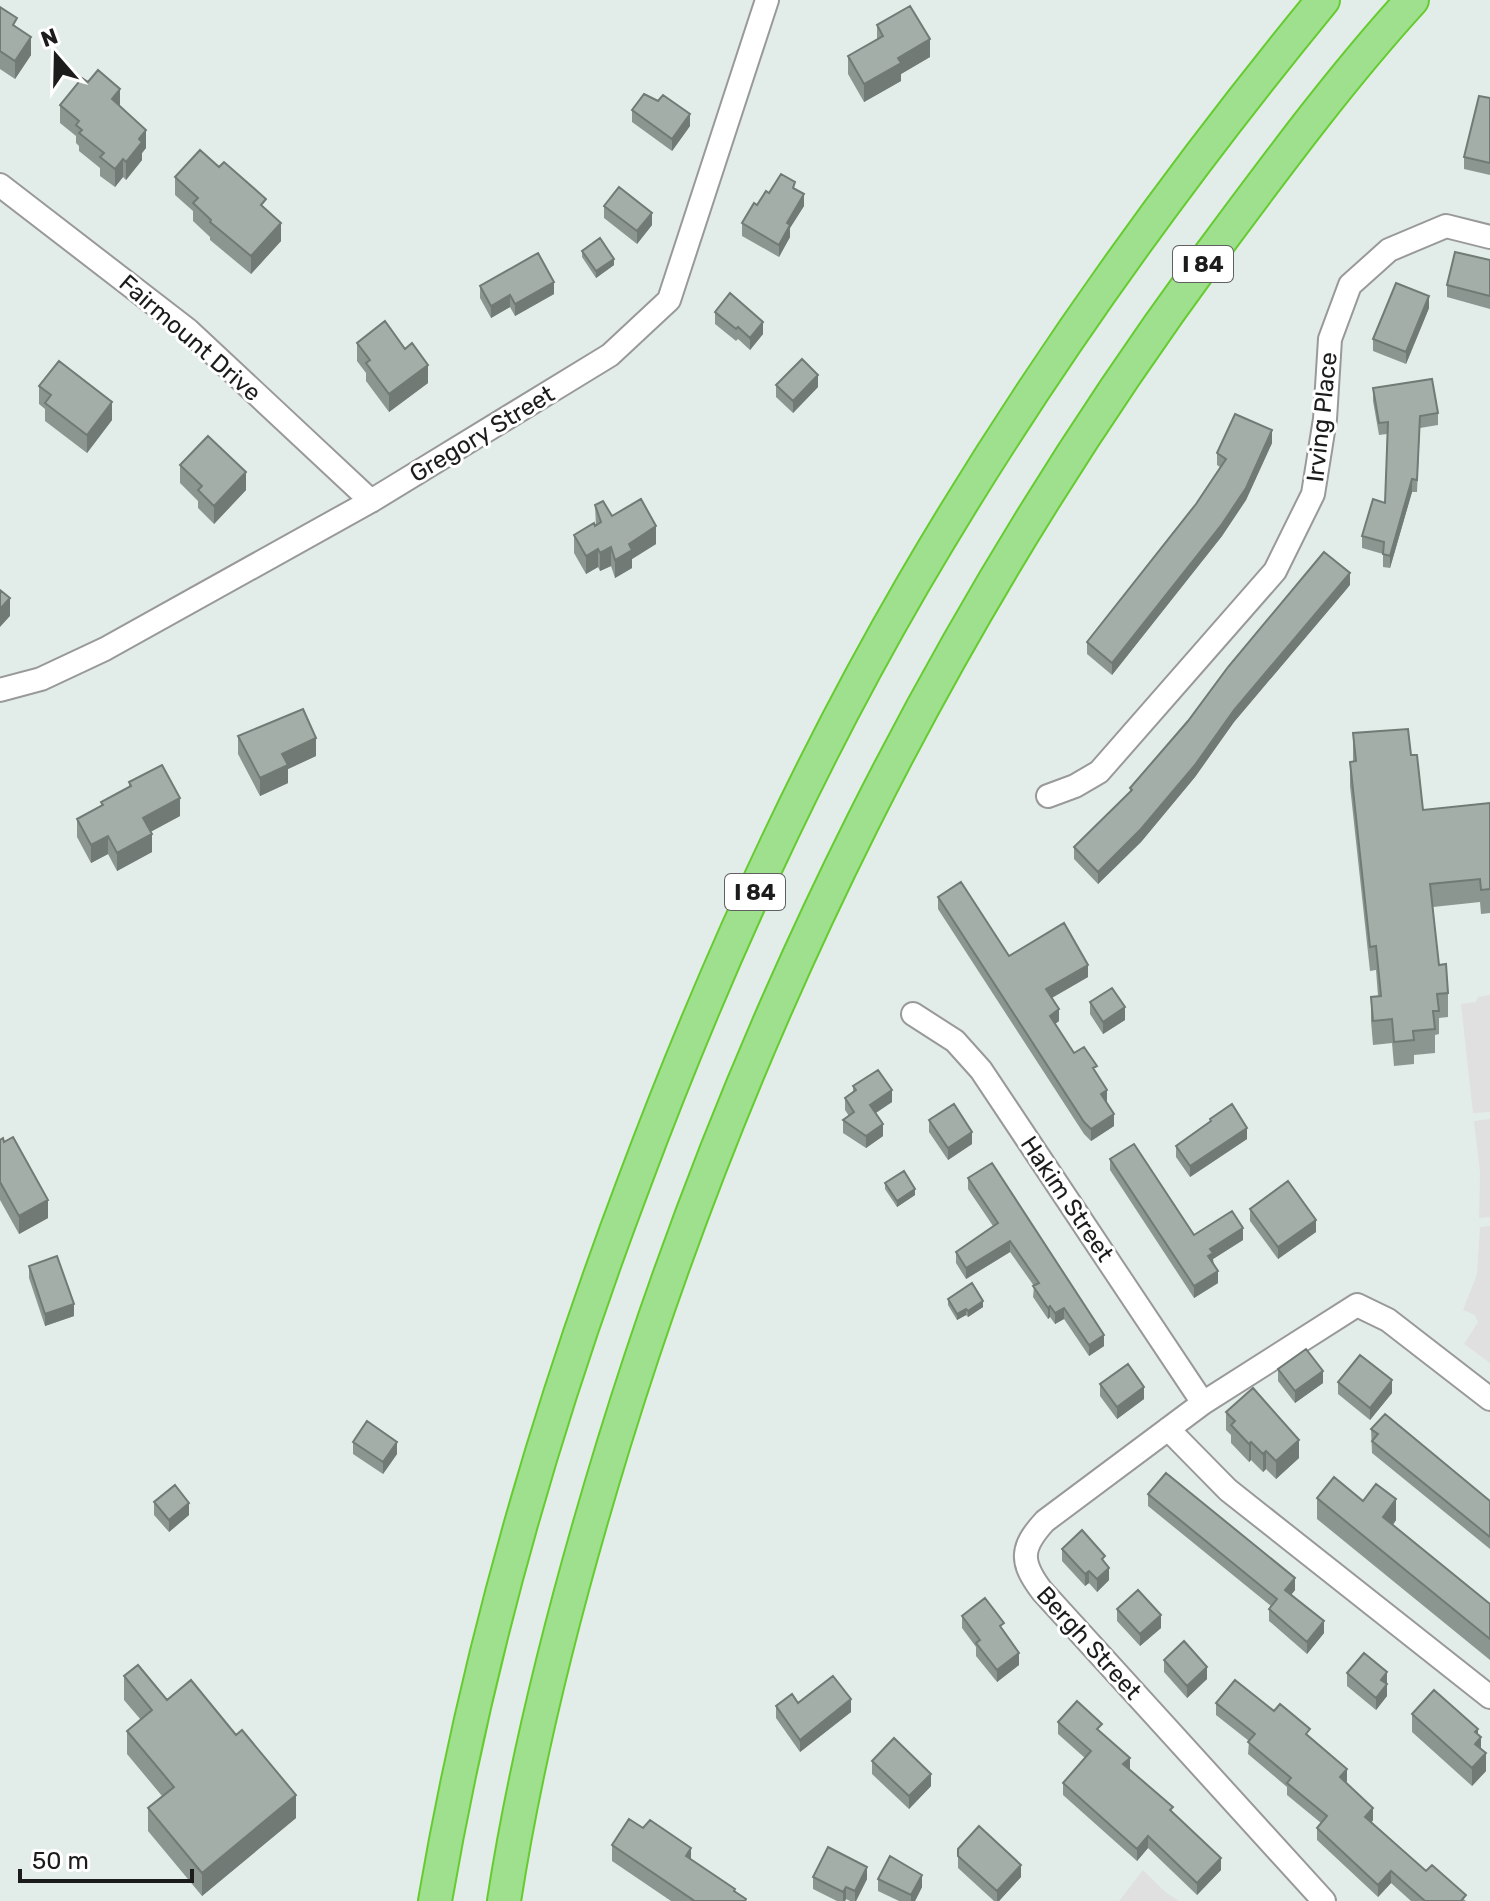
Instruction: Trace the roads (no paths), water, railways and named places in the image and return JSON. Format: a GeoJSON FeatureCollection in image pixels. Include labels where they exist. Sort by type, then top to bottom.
{"type":"FeatureCollection","features":[{"type":"Feature","properties":{"kind":"highway","name":"I 84"},"geometry":{"type":"LineString","coordinates":[[435,1901],[469,1733],[498,1612],[561,1392],[605,1258],[649,1141],[693,1029],[744,915],[854,690],[977,478],[1114,271],[1225,121],[1323,0]]}},
{"type":"Feature","properties":{"kind":"highway","name":"I 84"},"geometry":{"type":"LineString","coordinates":[[504,1901],[525,1785],[561,1631],[636,1374],[702,1183],[760,1042],[834,879],[924,701],[1103,404],[1243,210],[1316,115],[1412,0]]}},
{"type":"Feature","properties":{"kind":"street","name":"Gregory Street"},"geometry":{"type":"LineString","coordinates":[[0,690],[41,679],[105,649],[371,501],[610,355],[669,300],[767,0]]}},
{"type":"Feature","properties":{"kind":"street","name":"Fairmount Drive"},"geometry":{"type":"LineString","coordinates":[[0,185],[188,330],[371,501]]}},
{"type":"Feature","properties":{"kind":"street","name":"Irving Place"},"geometry":{"type":"LineString","coordinates":[[1048,796],[1075,786],[1099,772],[1275,571],[1313,494],[1325,419],[1330,339],[1350,285],[1389,250],[1446,226],[1490,237]]}},
{"type":"Feature","properties":{"kind":"street","name":"Hakim Street"},"geometry":{"type":"LineString","coordinates":[[913,1014],[955,1041],[981,1070],[1203,1403]]}},
{"type":"Feature","properties":{"kind":"street","name":"Bergh Street"},"geometry":{"type":"LineString","coordinates":[[1324,1901],[1042,1591],[1027,1566],[1027,1543],[1045,1521],[1203,1403],[1357,1305],[1388,1320],[1490,1399]]}},
{"type":"Feature","properties":{"kind":"street"},"geometry":{"type":"LineString","coordinates":[[1168,1429],[1228,1490],[1490,1697]]}}]}
